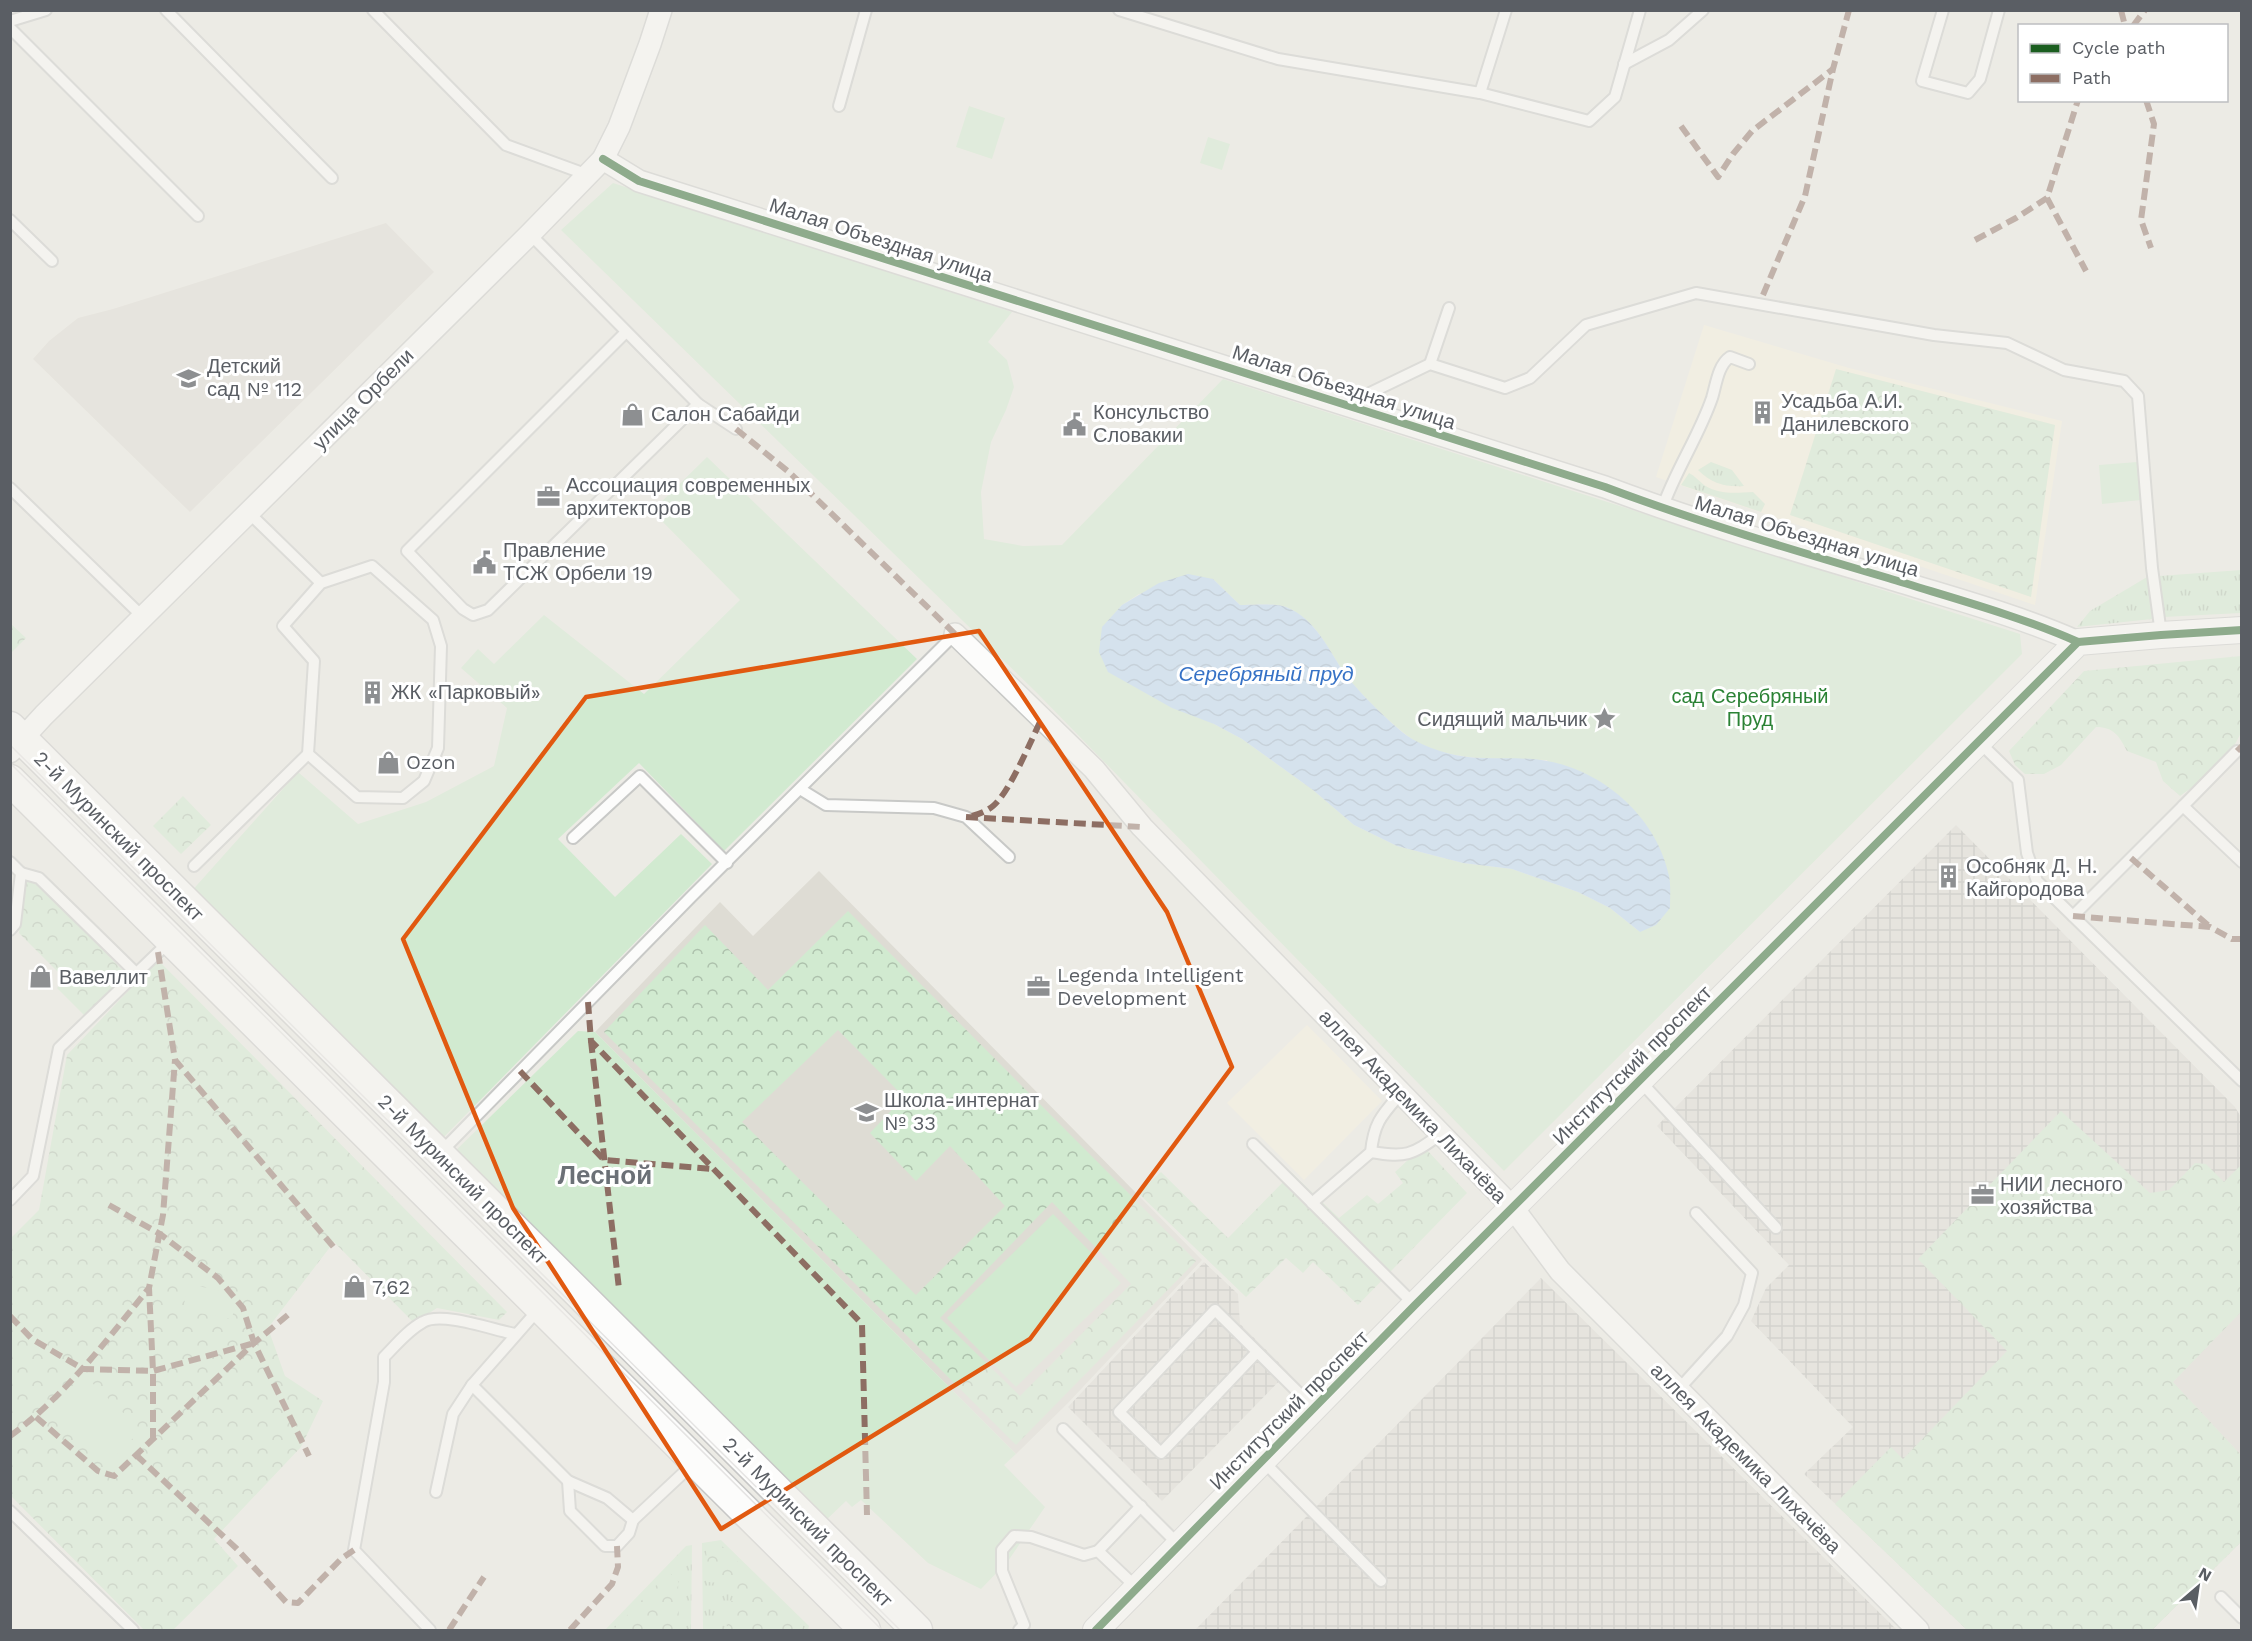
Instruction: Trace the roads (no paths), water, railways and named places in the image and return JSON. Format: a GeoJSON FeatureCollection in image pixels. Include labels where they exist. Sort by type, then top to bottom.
{"type":"FeatureCollection","features":[{"type":"Feature","properties":{"kind":"main road","name":"2-й Муринский проспект"},"geometry":{"type":"LineString","coordinates":[[14,739],[438,1154],[917,1630]]}},
{"type":"Feature","properties":{"kind":"main road","name":"2-й Муринский проспект"},"geometry":{"type":"LineString","coordinates":[[10,780],[865,1630]]}},
{"type":"Feature","properties":{"kind":"street","name":"улица Орбели"},"geometry":{"type":"LineString","coordinates":[[14,739],[143,617],[603,159],[619,127],[661,10]]}},
{"type":"Feature","properties":{"kind":"street","name":"Малая Объездная улица"},"geometry":{"type":"LineString","coordinates":[[603,159],[639,180],[1605,488],[1662,509],[2022,619],[2078,642]]}},
{"type":"Feature","properties":{"kind":"street"},"geometry":{"type":"LineString","coordinates":[[2078,642],[2241,630]]}},
{"type":"Feature","properties":{"kind":"street","name":"аллея Академика Лихачёва"},"geometry":{"type":"LineString","coordinates":[[955,634],[1094,770],[1142,827],[1513,1208],[1560,1271],[1918,1630]]}},
{"type":"Feature","properties":{"kind":"street","name":"Институтский проспект"},"geometry":{"type":"LineString","coordinates":[[1096,1630],[1415,1305],[2078,642]]}},
{"type":"Feature","properties":{"kind":"lane"},"geometry":{"type":"LineString","coordinates":[[10,21],[46,10]]}},
{"type":"Feature","properties":{"kind":"lane"},"geometry":{"type":"LineString","coordinates":[[166,10],[332,178]]}},
{"type":"Feature","properties":{"kind":"lane"},"geometry":{"type":"LineString","coordinates":[[373,10],[506,145],[588,175]]}},
{"type":"Feature","properties":{"kind":"lane"},"geometry":{"type":"LineString","coordinates":[[839,106],[866,10]]}},
{"type":"Feature","properties":{"kind":"lane"},"geometry":{"type":"LineString","coordinates":[[1119,10],[1278,59],[1480,93],[1589,121],[1615,97],[1640,10]]}},
{"type":"Feature","properties":{"kind":"lane"},"geometry":{"type":"LineString","coordinates":[[1480,93],[1506,10]]}},
{"type":"Feature","properties":{"kind":"lane"},"geometry":{"type":"LineString","coordinates":[[1624,64],[1669,40],[1703,10]]}},
{"type":"Feature","properties":{"kind":"lane"},"geometry":{"type":"LineString","coordinates":[[1943,10],[1922,81],[1968,93],[1980,79],[1999,10]]}},
{"type":"Feature","properties":{"kind":"lane"},"geometry":{"type":"LineString","coordinates":[[10,28],[198,216]]}},
{"type":"Feature","properties":{"kind":"lane"},"geometry":{"type":"LineString","coordinates":[[10,220],[52,261]]}},
{"type":"Feature","properties":{"kind":"lane"},"geometry":{"type":"LineString","coordinates":[[530,234],[698,404],[736,429]]}},
{"type":"Feature","properties":{"kind":"lane"},"geometry":{"type":"LineString","coordinates":[[1344,405],[1430,364],[1505,388],[1530,378],[1586,325],[1696,293],[1934,334],[2007,343],[2064,370],[2124,381],[2138,396],[2152,572],[2161,635]]}},
{"type":"Feature","properties":{"kind":"lane"},"geometry":{"type":"LineString","coordinates":[[1430,364],[1449,308]]}},
{"type":"Feature","properties":{"kind":"lane"},"geometry":{"type":"LineString","coordinates":[[626,332],[407,551],[463,609],[473,615],[488,610],[698,404]]}},
{"type":"Feature","properties":{"kind":"lane"},"geometry":{"type":"LineString","coordinates":[[1662,509],[1671,482],[1709,407],[1724,362],[1730,357],[1749,364]]}},
{"type":"Feature","properties":{"kind":"lane"},"geometry":{"type":"LineString","coordinates":[[10,488],[143,617]]}},
{"type":"Feature","properties":{"kind":"lane"},"geometry":{"type":"LineString","coordinates":[[248,512],[321,583]]}},
{"type":"Feature","properties":{"kind":"lane"},"geometry":{"type":"LineString","coordinates":[[194,866],[308,754],[314,661],[283,626],[321,583],[372,566],[433,620],[441,646],[438,748],[424,781],[403,798],[357,797],[308,754]]}},
{"type":"Feature","properties":{"kind":"lane"},"geometry":{"type":"LineString","coordinates":[[438,1154],[955,634]]}},
{"type":"Feature","properties":{"kind":"lane"},"geometry":{"type":"LineString","coordinates":[[1979,742],[2018,780],[2027,854],[2037,881],[2241,1081]]}},
{"type":"Feature","properties":{"kind":"lane"},"geometry":{"type":"LineString","coordinates":[[2073,916],[2237,751]]}},
{"type":"Feature","properties":{"kind":"lane"},"geometry":{"type":"LineString","coordinates":[[573,838],[640,776],[727,863]]}},
{"type":"Feature","properties":{"kind":"lane"},"geometry":{"type":"LineString","coordinates":[[800,789],[826,805],[934,808],[966,817],[1009,857]]}},
{"type":"Feature","properties":{"kind":"lane"},"geometry":{"type":"LineString","coordinates":[[2183,806],[2241,862]]}},
{"type":"Feature","properties":{"kind":"lane"},"geometry":{"type":"LineString","coordinates":[[10,862],[21,873],[39,879],[136,974]]}},
{"type":"Feature","properties":{"kind":"lane"},"geometry":{"type":"LineString","coordinates":[[12,926],[21,873]]}},
{"type":"Feature","properties":{"kind":"lane"},"geometry":{"type":"LineString","coordinates":[[10,1200],[33,1176],[59,1048],[171,940]]}},
{"type":"Feature","properties":{"kind":"lane"},"geometry":{"type":"LineString","coordinates":[[1639,1081],[1776,1228]]}},
{"type":"Feature","properties":{"kind":"lane"},"geometry":{"type":"LineString","coordinates":[[1312,1203],[1371,1152],[1373,1132],[1381,1116],[1401,1094]]}},
{"type":"Feature","properties":{"kind":"lane"},"geometry":{"type":"LineString","coordinates":[[1371,1152],[1397,1156],[1416,1152],[1441,1134]]}},
{"type":"Feature","properties":{"kind":"lane"},"geometry":{"type":"LineString","coordinates":[[1253,1144],[1415,1305]]}},
{"type":"Feature","properties":{"kind":"lane"},"geometry":{"type":"LineString","coordinates":[[1678,1390],[1727,1336],[1744,1305],[1752,1273],[1696,1214]]}},
{"type":"Feature","properties":{"kind":"lane"},"geometry":{"type":"LineString","coordinates":[[436,1492],[453,1414],[472,1385],[540,1307]]}},
{"type":"Feature","properties":{"kind":"lane"},"geometry":{"type":"LineString","coordinates":[[1257,1352],[1161,1453],[1119,1412],[1215,1310],[1314,1408]]}},
{"type":"Feature","properties":{"kind":"lane"},"geometry":{"type":"LineString","coordinates":[[430,1630],[354,1550],[384,1382],[384,1357],[412,1329],[425,1320],[439,1317],[515,1335]]}},
{"type":"Feature","properties":{"kind":"lane"},"geometry":{"type":"LineString","coordinates":[[472,1385],[568,1481],[607,1498],[633,1520]]}},
{"type":"Feature","properties":{"kind":"lane"},"geometry":{"type":"LineString","coordinates":[[1063,1429],[1179,1545]]}},
{"type":"Feature","properties":{"kind":"lane"},"geometry":{"type":"LineString","coordinates":[[1262,1460],[1381,1581]]}},
{"type":"Feature","properties":{"kind":"lane"},"geometry":{"type":"LineString","coordinates":[[568,1481],[570,1511],[604,1546],[617,1546],[629,1533],[633,1520],[696,1462]]}},
{"type":"Feature","properties":{"kind":"lane"},"geometry":{"type":"LineString","coordinates":[[1020,1630],[1024,1625],[1002,1571],[1002,1550],[1014,1536],[1031,1537],[1084,1555],[1098,1551],[1141,1506]]}},
{"type":"Feature","properties":{"kind":"lane"},"geometry":{"type":"LineString","coordinates":[[10,1511],[133,1630]]}},
{"type":"Feature","properties":{"kind":"lane"},"geometry":{"type":"LineString","coordinates":[[1098,1551],[1137,1589]]}},
{"type":"Feature","properties":{"kind":"lane"},"geometry":{"type":"LineString","coordinates":[[2220,1597],[2241,1618]]}},
{"type":"Feature","properties":{"kind":"water","name":"Серебряный пруд"},"geometry":{"type":"Polygon","coordinates":[[[1188,574],[1213,579],[1240,605],[1276,605],[1296,612],[1313,627],[1358,689],[1388,719],[1414,740],[1439,751],[1466,757],[1547,761],[1568,766],[1607,786],[1625,801],[1653,835],[1663,855],[1669,876],[1670,908],[1656,925],[1640,932],[1610,908],[1578,892],[1512,869],[1463,863],[1397,846],[1354,825],[1313,790],[1242,739],[1214,724],[1172,708],[1108,672],[1099,652],[1102,627],[1122,605],[1159,583],[1188,574]]]}},
{"type":"Feature","properties":{"kind":"tram line"},"geometry":{"type":"LineString","coordinates":[[10,745],[900,1630]]}},
{"type":"Feature","properties":{"kind":"tram line"},"geometry":{"type":"LineString","coordinates":[[10,763],[882,1630]]}},
{"type":"Feature","properties":{"kind":"place","name":"Детский сад № 112"},"geometry":{"type":"Point","coordinates":[189,378]}},
{"type":"Feature","properties":{"kind":"place","name":"Усадьба А.И. Данилевского"},"geometry":{"type":"Point","coordinates":[1763,413]}},
{"type":"Feature","properties":{"kind":"place","name":"Салон Сабайди"},"geometry":{"type":"Point","coordinates":[633,414]}},
{"type":"Feature","properties":{"kind":"place","name":"Консульство Словакии"},"geometry":{"type":"Point","coordinates":[1075,424]}},
{"type":"Feature","properties":{"kind":"place","name":"Ассоциация современных архитекторов"},"geometry":{"type":"Point","coordinates":[548,497]}},
{"type":"Feature","properties":{"kind":"place","name":"Правление ТСЖ Орбели 19"},"geometry":{"type":"Point","coordinates":[485,562]}},
{"type":"Feature","properties":{"kind":"place","name":"ЖК «Парковый»"},"geometry":{"type":"Point","coordinates":[373,692]}},
{"type":"Feature","properties":{"kind":"place","name":"Сидящий мальчик"},"geometry":{"type":"Point","coordinates":[1605,719]}},
{"type":"Feature","properties":{"kind":"place","name":"Ozon"},"geometry":{"type":"Point","coordinates":[388,762]}},
{"type":"Feature","properties":{"kind":"place","name":"Особняк Д. Н. Кайгородова"},"geometry":{"type":"Point","coordinates":[1948,877]}},
{"type":"Feature","properties":{"kind":"place","name":"Вавеллит"},"geometry":{"type":"Point","coordinates":[41,977]}},
{"type":"Feature","properties":{"kind":"place","name":"Legenda Intelligent Development"},"geometry":{"type":"Point","coordinates":[1039,986]}},
{"type":"Feature","properties":{"kind":"place","name":"Школа-интернат № 33"},"geometry":{"type":"Point","coordinates":[866,1112]}},
{"type":"Feature","properties":{"kind":"place","name":"НИИ лесного хозяйства"},"geometry":{"type":"Point","coordinates":[1982,1195]}},
{"type":"Feature","properties":{"kind":"place","name":"7,62"},"geometry":{"type":"Point","coordinates":[354,1287]}},
{"type":"Feature","properties":{"kind":"district","name":"Лесной"},"geometry":{"type":"Point","coordinates":[605,1175]}},
{"type":"Feature","properties":{"kind":"park label","name":"сад Серебряный Пруд"},"geometry":{"type":"Point","coordinates":[1750,708]}}]}
